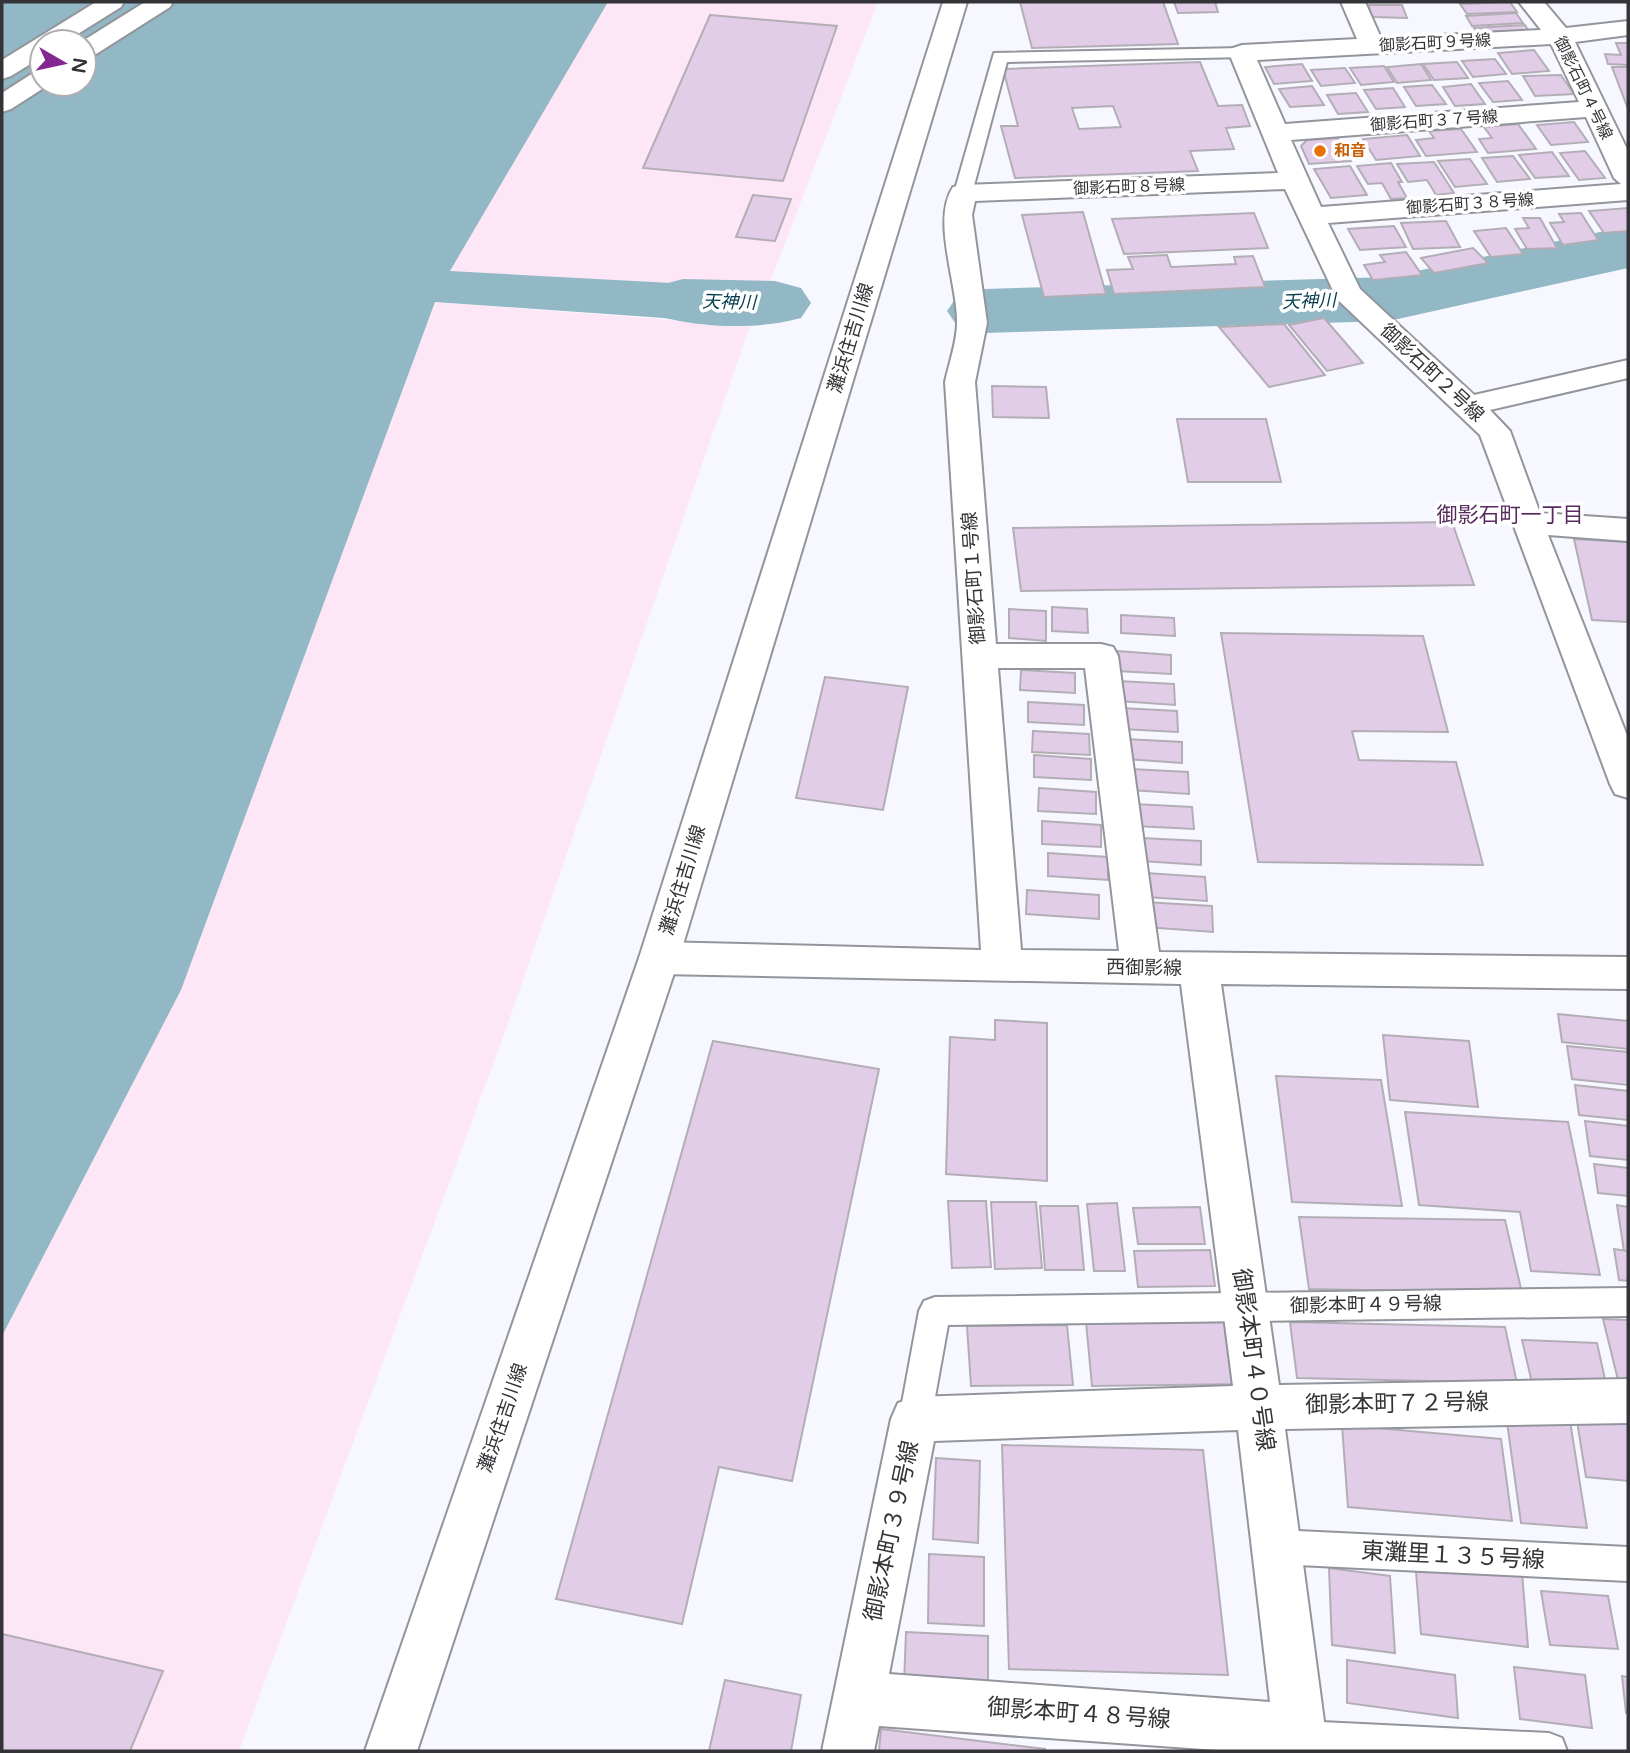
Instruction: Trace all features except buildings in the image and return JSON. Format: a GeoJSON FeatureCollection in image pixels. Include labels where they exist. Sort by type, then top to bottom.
{"type":"FeatureCollection","features":[{"type":"Feature","properties":{"kind":"street"},"geometry":{"type":"LineString","coordinates":[[71,28],[113,2]]}},
{"type":"Feature","properties":{"kind":"street"},"geometry":{"type":"LineString","coordinates":[[98,42],[161,2]]}},
{"type":"Feature","properties":{"kind":"street","name":"灘浜住吉川線"},"geometry":{"type":"LineString","coordinates":[[391,1751],[659,958],[955,2]]}},
{"type":"Feature","properties":{"kind":"street"},"geometry":{"type":"LineString","coordinates":[[1353,2],[1372,46]]}},
{"type":"Feature","properties":{"kind":"street","name":"御影石町４号線"},"geometry":{"type":"LineString","coordinates":[[1531,2],[1560,36],[1628,178]]}},
{"type":"Feature","properties":{"kind":"street","name":"御影石町９号線"},"geometry":{"type":"LineString","coordinates":[[1242,53],[1560,36],[1628,28]]}},
{"type":"Feature","properties":{"kind":"street","name":"御影石町２号線"},"geometry":{"type":"LineString","coordinates":[[1242,53],[1295,181],[1355,301],[1494,431],[1628,784]]}},
{"type":"Feature","properties":{"kind":"street"},"geometry":{"type":"LineString","coordinates":[[2,71],[28,55]]}},
{"type":"Feature","properties":{"kind":"street"},"geometry":{"type":"LineString","coordinates":[[2,104],[28,87]]}},
{"type":"Feature","properties":{"kind":"street","name":"御影石町３７号線"},"geometry":{"type":"LineString","coordinates":[[1275,133],[1593,108]]}},
{"type":"Feature","properties":{"kind":"street","name":"御影石町８号線"},"geometry":{"type":"LineString","coordinates":[[963,193],[1295,181]]}},
{"type":"Feature","properties":{"kind":"street","name":"御影石町３８号線"},"geometry":{"type":"LineString","coordinates":[[1311,216],[1628,192]]}},
{"type":"Feature","properties":{"kind":"street","name":"御影石町１号線"},"geometry":{"type":"LineString","coordinates":[[963,193],[958,215],[972,323],[960,382],[1002,966]]}},
{"type":"Feature","properties":{"kind":"street"},"geometry":{"type":"LineString","coordinates":[[1468,406],[1628,369]]}},
{"type":"Feature","properties":{"kind":"street"},"geometry":{"type":"LineString","coordinates":[[1527,523],[1628,530]]}},
{"type":"Feature","properties":{"kind":"street"},"geometry":{"type":"LineString","coordinates":[[980,656],[1101,656],[1141,968]]}},
{"type":"Feature","properties":{"kind":"street","name":"西御影線"},"geometry":{"type":"LineString","coordinates":[[659,958],[1002,966],[1628,973]]}},
{"type":"Feature","properties":{"kind":"street","name":"御影本町４０号線"},"geometry":{"type":"LineString","coordinates":[[1199,969],[1246,1306],[1301,1740]]}},
{"type":"Feature","properties":{"kind":"street","name":"御影本町７２号線"},"geometry":{"type":"LineString","coordinates":[[915,1419],[1259,1407],[1628,1401]]}},
{"type":"Feature","properties":{"kind":"street","name":"御影本町３９号線"},"geometry":{"type":"LineString","coordinates":[[848,1751],[915,1419]]}},
{"type":"Feature","properties":{"kind":"street","name":"御影本町４８号線"},"geometry":{"type":"LineString","coordinates":[[858,1698],[1301,1740]]}},
{"type":"Feature","properties":{"kind":"lane"},"geometry":{"type":"LineString","coordinates":[[963,193],[1000,57],[1242,53]]}},
{"type":"Feature","properties":{"kind":"lane","name":"御影本町４９号線"},"geometry":{"type":"LineString","coordinates":[[935,1311],[1628,1302]]}},
{"type":"Feature","properties":{"kind":"lane","name":"御影本町３９号線"},"geometry":{"type":"LineString","coordinates":[[915,1419],[935,1311]]}},
{"type":"Feature","properties":{"kind":"lane","name":"東灘里１３５号線"},"geometry":{"type":"LineString","coordinates":[[1277,1547],[1628,1564]]}},
{"type":"Feature","properties":{"kind":"lane","name":"御影本町４８号線"},"geometry":{"type":"LineString","coordinates":[[1301,1740],[1549,1751]]}},
{"type":"Feature","properties":{"kind":"shaded area"},"geometry":{"type":"Polygon","coordinates":[[[608,2],[878,2],[770,282],[690,284],[449,272],[608,2]]]}},
{"type":"Feature","properties":{"kind":"shaded area"},"geometry":{"type":"Polygon","coordinates":[[[435,302],[750,326],[505,1032],[239,1751],[2,1751],[2,1336],[181,990],[435,302]]]}},
{"type":"Feature","properties":{"kind":"water"},"geometry":{"type":"Polygon","coordinates":[[[2,2],[608,2],[450,271],[690,284],[678,319],[435,302],[181,990],[2,1336],[2,2]]]}},
{"type":"Feature","properties":{"kind":"waterway","name":"天神川"},"geometry":{"type":"LineString","coordinates":[[984,311],[1389,299],[1628,247]]}},
{"type":"Feature","properties":{"kind":"waterway","name":"天神川"},"geometry":{"type":"LineString","coordinates":[[683,301],[775,303]]}},
{"type":"Feature","properties":{"kind":"place","name":"和音"},"geometry":{"type":"Point","coordinates":[1320,151]}},
{"type":"Feature","properties":{"kind":"district","name":"御影石町一丁目"},"geometry":{"type":"Point","coordinates":[1510,515]}}]}
